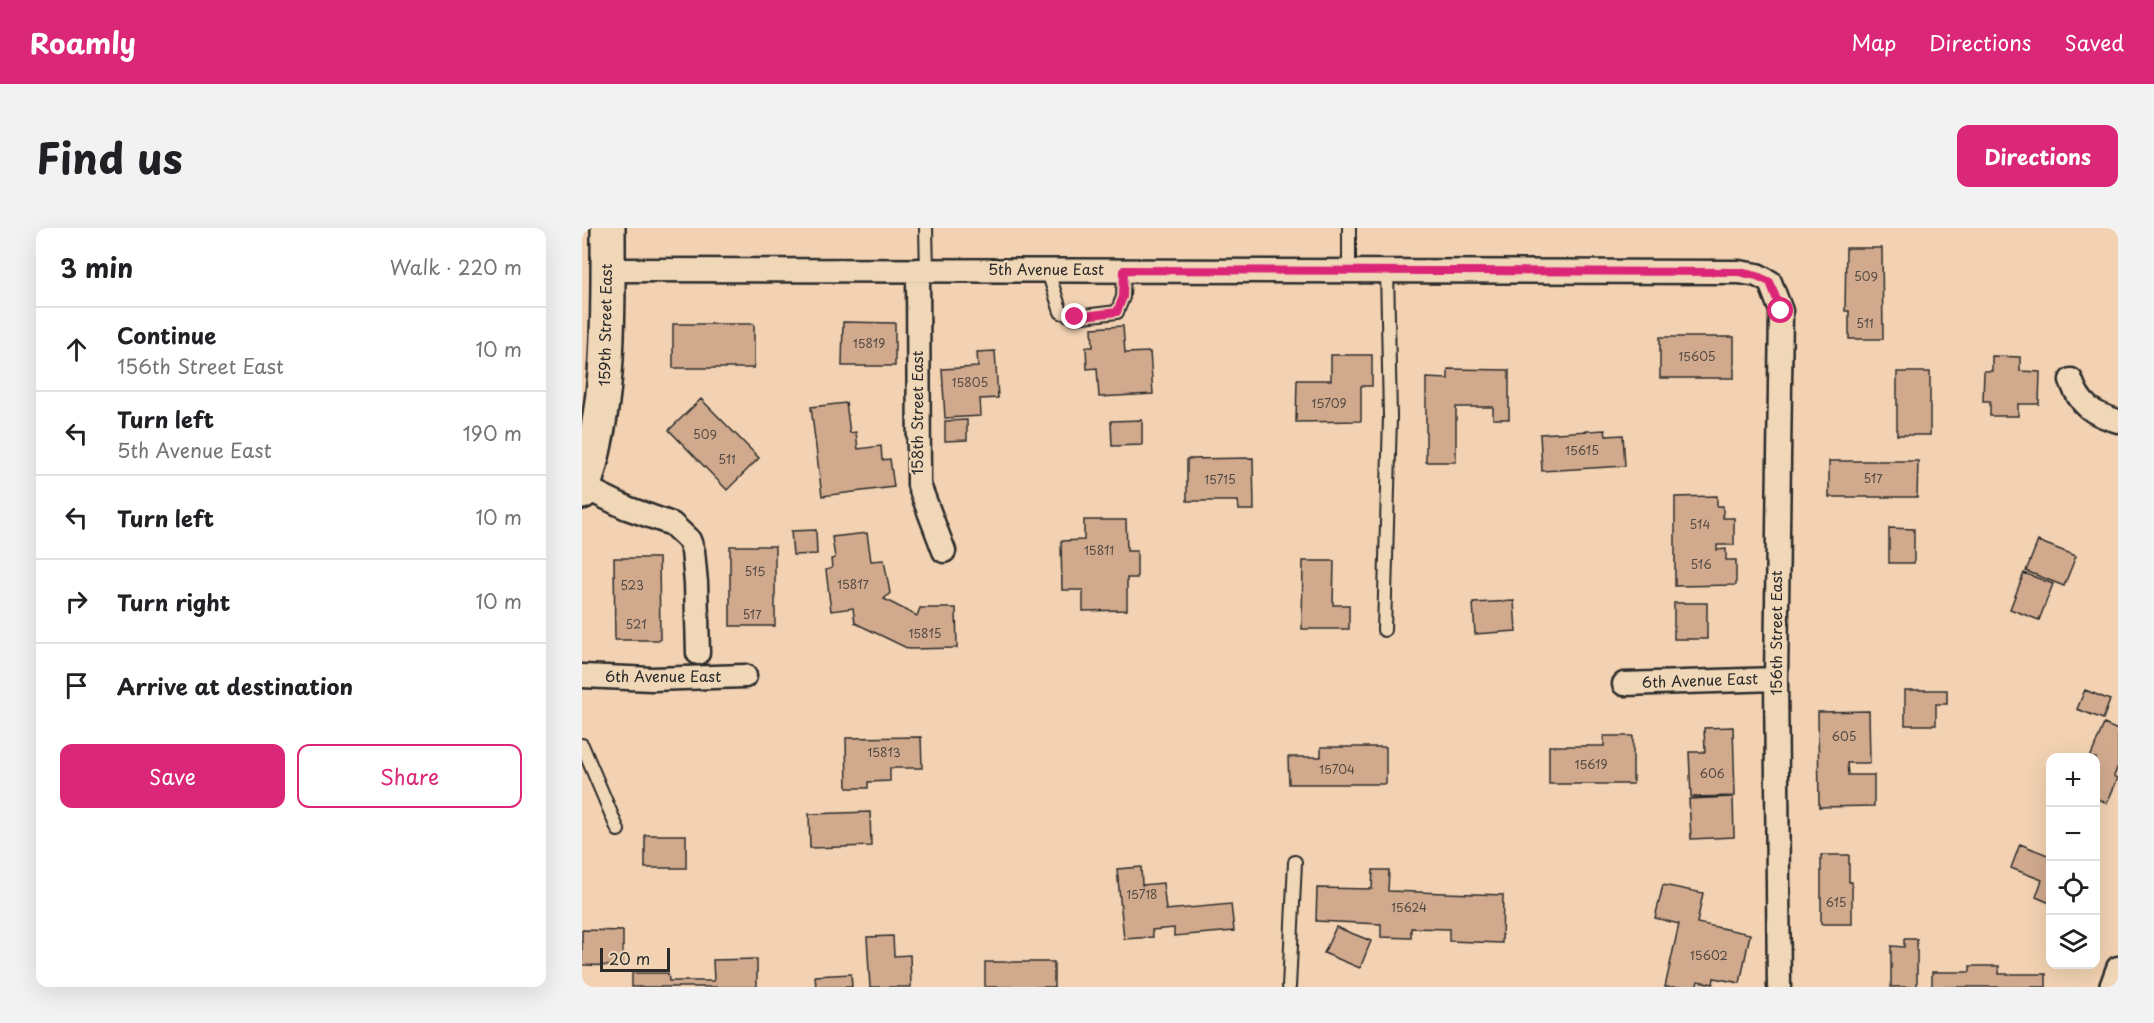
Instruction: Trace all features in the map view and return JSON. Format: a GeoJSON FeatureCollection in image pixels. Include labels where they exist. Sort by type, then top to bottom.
{"type":"FeatureCollection","features":[{"type":"Feature","properties":{"kind":"street","name":"159th Street East"},"geometry":{"type":"LineString","coordinates":[[583,489],[600,429],[604,396],[608,338],[608,228]]}},
{"type":"Feature","properties":{"kind":"street","name":"5th Avenue East"},"geometry":{"type":"LineString","coordinates":[[608,270],[1739,272],[1770,282]]}},
{"type":"Feature","properties":{"kind":"street","name":"158th Street East"},"geometry":{"type":"LineString","coordinates":[[923,271],[918,485],[944,551]]}},
{"type":"Feature","properties":{"kind":"street","name":"156th Street East"},"geometry":{"type":"LineString","coordinates":[[1770,282],[1781,311],[1776,679],[1779,987]]}},
{"type":"Feature","properties":{"kind":"street"},"geometry":{"type":"LineString","coordinates":[[2071,380],[2075,393],[2098,416],[2118,422]]}},
{"type":"Feature","properties":{"kind":"street"},"geometry":{"type":"LineString","coordinates":[[583,489],[672,524],[689,540],[693,551],[695,572],[698,652]]}},
{"type":"Feature","properties":{"kind":"street","name":"6th Avenue East"},"geometry":{"type":"LineString","coordinates":[[582,676],[652,679],[745,676]]}},
{"type":"Feature","properties":{"kind":"street","name":"6th Avenue East"},"geometry":{"type":"LineString","coordinates":[[1624,684],[1776,679]]}},
{"type":"Feature","properties":{"kind":"street"},"geometry":{"type":"LineString","coordinates":[[2111,987],[2118,968]]}},
{"type":"Feature","properties":{"kind":"lane"},"geometry":{"type":"LineString","coordinates":[[923,271],[926,228]]}},
{"type":"Feature","properties":{"kind":"lane"},"geometry":{"type":"LineString","coordinates":[[1348,228],[1349,270]]}},
{"type":"Feature","properties":{"kind":"lane"},"geometry":{"type":"LineString","coordinates":[[1047,269],[1060,312],[1075,317],[1117,312],[1123,297],[1124,270]]}},
{"type":"Feature","properties":{"kind":"lane"},"geometry":{"type":"LineString","coordinates":[[1384,630],[1390,417],[1387,270]]}},
{"type":"Feature","properties":{"kind":"lane"},"geometry":{"type":"LineString","coordinates":[[582,745],[618,830]]}},
{"type":"Feature","properties":{"kind":"lane"},"geometry":{"type":"LineString","coordinates":[[1289,987],[1295,862]]}},
{"type":"Feature","properties":{"kind":"building"},"geometry":{"type":"Polygon","coordinates":[[[1846,248],[1882,248],[1883,339],[1849,339],[1849,311],[1845,311],[1846,248]]]}},
{"type":"Feature","properties":{"kind":"building"},"geometry":{"type":"Polygon","coordinates":[[[843,322],[895,323],[895,366],[842,366],[843,322]]]}},
{"type":"Feature","properties":{"kind":"building"},"geometry":{"type":"Polygon","coordinates":[[[673,324],[754,324],[754,368],[673,368],[673,324]]]}},
{"type":"Feature","properties":{"kind":"building"},"geometry":{"type":"Polygon","coordinates":[[[1123,326],[1125,353],[1150,352],[1153,394],[1099,397],[1097,368],[1087,369],[1086,347],[1093,347],[1092,328],[1123,326]]]}},
{"type":"Feature","properties":{"kind":"building"},"geometry":{"type":"Polygon","coordinates":[[[1660,337],[1734,337],[1734,378],[1660,378],[1660,337]]]}},
{"type":"Feature","properties":{"kind":"building"},"geometry":{"type":"Polygon","coordinates":[[[995,351],[998,398],[980,399],[981,416],[945,418],[942,369],[978,367],[977,352],[995,351]]]}},
{"type":"Feature","properties":{"kind":"building"},"geometry":{"type":"Polygon","coordinates":[[[1331,355],[1372,355],[1372,386],[1361,386],[1361,421],[1296,422],[1297,380],[1331,380],[1331,355]]]}},
{"type":"Feature","properties":{"kind":"building"},"geometry":{"type":"Polygon","coordinates":[[[1992,356],[2020,357],[2020,371],[2040,372],[2039,404],[2018,404],[2018,416],[1990,416],[1990,401],[1983,401],[1984,371],[1992,371],[1992,356]]]}},
{"type":"Feature","properties":{"kind":"building"},"geometry":{"type":"Polygon","coordinates":[[[1448,369],[1509,370],[1509,419],[1493,419],[1493,407],[1456,407],[1456,462],[1426,462],[1426,378],[1448,379],[1448,369]]]}},
{"type":"Feature","properties":{"kind":"building"},"geometry":{"type":"Polygon","coordinates":[[[1897,372],[1930,372],[1930,435],[1897,435],[1897,372]]]}},
{"type":"Feature","properties":{"kind":"building"},"geometry":{"type":"Polygon","coordinates":[[[701,399],[759,458],[727,490],[669,430],[701,399]]]}},
{"type":"Feature","properties":{"kind":"building"},"geometry":{"type":"Polygon","coordinates":[[[846,403],[850,433],[856,432],[858,449],[881,446],[882,460],[890,459],[894,487],[822,496],[811,407],[846,403]]]}},
{"type":"Feature","properties":{"kind":"building"},"geometry":{"type":"Polygon","coordinates":[[[967,420],[967,440],[945,441],[945,421],[967,420]]]}},
{"type":"Feature","properties":{"kind":"building"},"geometry":{"type":"Polygon","coordinates":[[[1142,420],[1142,445],[1112,446],[1111,421],[1142,420]]]}},
{"type":"Feature","properties":{"kind":"building"},"geometry":{"type":"Polygon","coordinates":[[[1605,430],[1606,436],[1623,435],[1625,466],[1542,471],[1540,434],[1605,430]]]}},
{"type":"Feature","properties":{"kind":"building"},"geometry":{"type":"Polygon","coordinates":[[[1253,458],[1254,510],[1239,510],[1238,501],[1187,501],[1187,459],[1253,458]]]}},
{"type":"Feature","properties":{"kind":"building"},"geometry":{"type":"Polygon","coordinates":[[[1829,461],[1918,461],[1917,497],[1829,497],[1829,461]]]}},
{"type":"Feature","properties":{"kind":"building"},"geometry":{"type":"Polygon","coordinates":[[[1717,496],[1717,506],[1723,506],[1723,518],[1734,518],[1734,545],[1717,545],[1717,550],[1726,549],[1726,560],[1736,560],[1736,585],[1675,586],[1675,497],[1717,496]]]}},
{"type":"Feature","properties":{"kind":"building"},"geometry":{"type":"Polygon","coordinates":[[[1084,520],[1126,520],[1127,551],[1137,551],[1137,578],[1127,578],[1127,610],[1083,611],[1083,590],[1062,590],[1061,541],[1084,540],[1084,520]]]}},
{"type":"Feature","properties":{"kind":"building"},"geometry":{"type":"Polygon","coordinates":[[[1889,528],[1914,529],[1914,563],[1889,563],[1889,528]]]}},
{"type":"Feature","properties":{"kind":"building"},"geometry":{"type":"Polygon","coordinates":[[[816,530],[817,554],[793,555],[791,531],[816,530]]]}},
{"type":"Feature","properties":{"kind":"building"},"geometry":{"type":"Polygon","coordinates":[[[867,533],[871,561],[884,560],[890,593],[884,599],[917,616],[920,608],[956,608],[957,648],[909,649],[855,623],[853,608],[831,611],[826,570],[832,568],[831,559],[835,558],[832,537],[867,533]]]}},
{"type":"Feature","properties":{"kind":"building"},"geometry":{"type":"Polygon","coordinates":[[[2038,541],[2076,556],[2064,586],[2026,571],[2038,541]]]}},
{"type":"Feature","properties":{"kind":"building"},"geometry":{"type":"Polygon","coordinates":[[[730,546],[775,546],[775,626],[730,626],[730,546]]]}},
{"type":"Feature","properties":{"kind":"building"},"geometry":{"type":"Polygon","coordinates":[[[614,558],[659,558],[660,640],[615,640],[614,558]]]}},
{"type":"Feature","properties":{"kind":"building"},"geometry":{"type":"Polygon","coordinates":[[[1303,561],[1334,561],[1333,605],[1349,605],[1349,629],[1302,629],[1303,561]]]}},
{"type":"Feature","properties":{"kind":"building"},"geometry":{"type":"Polygon","coordinates":[[[2024,573],[2053,584],[2039,620],[2010,609],[2024,573]]]}},
{"type":"Feature","properties":{"kind":"building"},"geometry":{"type":"Polygon","coordinates":[[[1514,601],[1516,631],[1475,634],[1473,603],[1514,601]]]}},
{"type":"Feature","properties":{"kind":"building"},"geometry":{"type":"Polygon","coordinates":[[[1674,603],[1707,603],[1707,639],[1674,639],[1674,603]]]}},
{"type":"Feature","properties":{"kind":"building"},"geometry":{"type":"Polygon","coordinates":[[[1905,690],[1947,690],[1947,704],[1936,704],[1936,725],[1905,725],[1905,690]]]}},
{"type":"Feature","properties":{"kind":"building"},"geometry":{"type":"Polygon","coordinates":[[[2085,690],[2110,700],[2103,719],[2077,709],[2085,690]]]}},
{"type":"Feature","properties":{"kind":"building"},"geometry":{"type":"Polygon","coordinates":[[[1869,711],[1870,763],[1847,763],[1848,775],[1874,775],[1874,806],[1819,807],[1818,712],[1869,711]]]}},
{"type":"Feature","properties":{"kind":"building"},"geometry":{"type":"Polygon","coordinates":[[[2104,724],[2118,730],[2118,766],[2114,776],[2118,778],[2107,803],[2100,800],[2100,753],[2092,753],[2104,724]]]}},
{"type":"Feature","properties":{"kind":"building"},"geometry":{"type":"Polygon","coordinates":[[[1733,727],[1735,796],[1691,797],[1689,752],[1705,752],[1704,728],[1733,727]]]}},
{"type":"Feature","properties":{"kind":"building"},"geometry":{"type":"Polygon","coordinates":[[[1604,736],[1633,736],[1633,784],[1549,784],[1549,746],[1604,746],[1604,736]]]}},
{"type":"Feature","properties":{"kind":"building"},"geometry":{"type":"Polygon","coordinates":[[[921,737],[922,768],[890,768],[890,781],[868,782],[868,788],[847,788],[846,738],[921,737]]]}},
{"type":"Feature","properties":{"kind":"building"},"geometry":{"type":"Polygon","coordinates":[[[1321,747],[1386,747],[1386,784],[1289,784],[1288,757],[1321,757],[1321,747]]]}},
{"type":"Feature","properties":{"kind":"building"},"geometry":{"type":"Polygon","coordinates":[[[1733,797],[1734,837],[1691,839],[1689,799],[1733,797]]]}},
{"type":"Feature","properties":{"kind":"building"},"geometry":{"type":"Polygon","coordinates":[[[870,812],[871,846],[810,848],[809,814],[870,812]]]}},
{"type":"Feature","properties":{"kind":"building"},"geometry":{"type":"Polygon","coordinates":[[[645,835],[686,835],[686,868],[645,868],[645,835]]]}},
{"type":"Feature","properties":{"kind":"building"},"geometry":{"type":"Polygon","coordinates":[[[2020,844],[2046,854],[2046,901],[2036,897],[2042,880],[2011,868],[2020,844]]]}},
{"type":"Feature","properties":{"kind":"building"},"geometry":{"type":"Polygon","coordinates":[[[1821,855],[1849,855],[1849,882],[1852,882],[1852,924],[1821,924],[1821,855]]]}},
{"type":"Feature","properties":{"kind":"building"},"geometry":{"type":"Polygon","coordinates":[[[1141,867],[1142,885],[1163,883],[1166,910],[1231,904],[1234,931],[1174,936],[1174,928],[1152,930],[1153,937],[1124,939],[1117,869],[1141,867]]]}},
{"type":"Feature","properties":{"kind":"building"},"geometry":{"type":"Polygon","coordinates":[[[1373,870],[1389,870],[1388,891],[1503,895],[1502,943],[1449,941],[1449,929],[1411,928],[1411,938],[1381,937],[1381,924],[1316,921],[1317,888],[1372,889],[1373,870]]]}},
{"type":"Feature","properties":{"kind":"building"},"geometry":{"type":"Polygon","coordinates":[[[1663,885],[1703,893],[1697,923],[1750,934],[1740,983],[1714,978],[1713,984],[1698,981],[1696,987],[1665,987],[1679,924],[1655,918],[1663,885]]]}},
{"type":"Feature","properties":{"kind":"building"},"geometry":{"type":"Polygon","coordinates":[[[1336,927],[1371,941],[1360,968],[1324,953],[1336,927]]]}},
{"type":"Feature","properties":{"kind":"building"},"geometry":{"type":"Polygon","coordinates":[[[582,930],[623,931],[623,966],[582,965],[582,930]]]}},
{"type":"Feature","properties":{"kind":"building"},"geometry":{"type":"Polygon","coordinates":[[[893,936],[894,956],[910,955],[911,987],[870,987],[867,937],[893,936]]]}},
{"type":"Feature","properties":{"kind":"building"},"geometry":{"type":"Polygon","coordinates":[[[1904,939],[1917,939],[1917,987],[1891,987],[1891,946],[1904,947],[1904,939]]]}},
{"type":"Feature","properties":{"kind":"building"},"geometry":{"type":"Polygon","coordinates":[[[757,959],[757,987],[632,987],[632,973],[668,973],[669,981],[714,981],[713,960],[757,959]]]}},
{"type":"Feature","properties":{"kind":"building"},"geometry":{"type":"Polygon","coordinates":[[[985,962],[1054,962],[1054,987],[985,987],[985,962]]]}},
{"type":"Feature","properties":{"kind":"building"},"geometry":{"type":"Polygon","coordinates":[[[1970,966],[1999,966],[1999,974],[2046,974],[2046,987],[1932,987],[1932,972],[1970,972],[1970,966]]]}},
{"type":"Feature","properties":{"kind":"building"},"geometry":{"type":"Polygon","coordinates":[[[851,974],[852,987],[816,987],[815,976],[851,974]]]}},
{"type":"Feature","properties":{"kind":"route"},"geometry":{"type":"LineString","coordinates":[[1075,317],[1117,312],[1123,297],[1124,270],[1739,272],[1770,282],[1778,298],[1781,311]]}}]}
